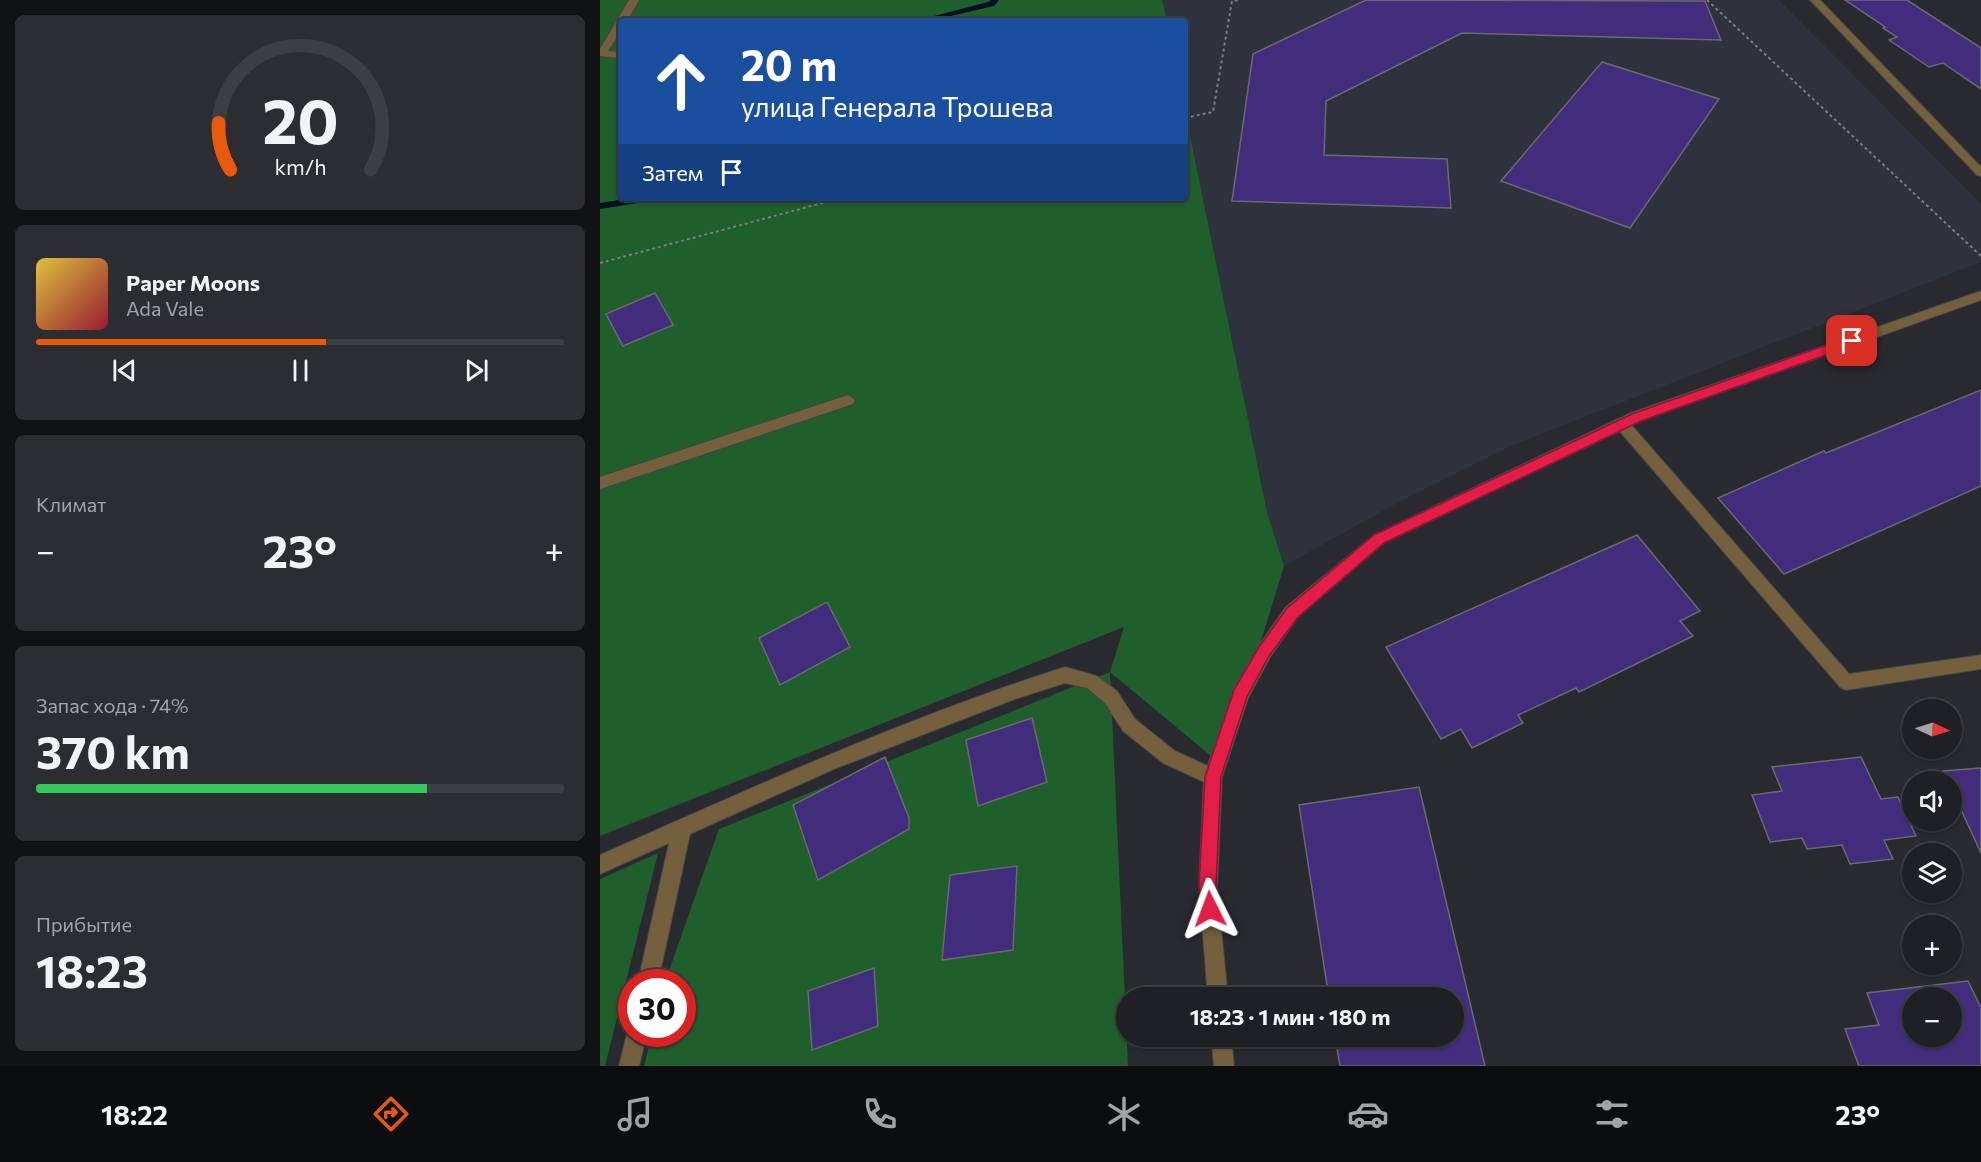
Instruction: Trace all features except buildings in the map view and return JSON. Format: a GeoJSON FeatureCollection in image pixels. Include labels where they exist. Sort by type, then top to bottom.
{"type":"FeatureCollection","features":[{"type":"Feature","properties":{"kind":"street"},"geometry":{"type":"LineString","coordinates":[[623,18],[634,0]]}},
{"type":"Feature","properties":{"kind":"street"},"geometry":{"type":"LineString","coordinates":[[1815,0],[1979,169]]}},
{"type":"Feature","properties":{"kind":"street"},"geometry":{"type":"LineString","coordinates":[[618,27],[601,54],[618,55]]}},
{"type":"Feature","properties":{"kind":"street"},"geometry":{"type":"LineString","coordinates":[[1217,987],[1208,887],[1213,777],[1240,695],[1264,652],[1292,612],[1379,539],[1622,424],[1981,295]]}},
{"type":"Feature","properties":{"kind":"street"},"geometry":{"type":"LineString","coordinates":[[600,483],[848,400]]}},
{"type":"Feature","properties":{"kind":"street"},"geometry":{"type":"LineString","coordinates":[[1622,424],[1846,682],[1981,662]]}},
{"type":"Feature","properties":{"kind":"street"},"geometry":{"type":"LineString","coordinates":[[600,865],[828,762],[1015,691],[1065,675],[1091,681],[1111,697],[1129,725],[1161,751],[1213,777]]}},
{"type":"Feature","properties":{"kind":"street"},"geometry":{"type":"LineString","coordinates":[[651,969],[682,828]]}},
{"type":"Feature","properties":{"kind":"street"},"geometry":{"type":"LineString","coordinates":[[629,1066],[634,1047]]}},
{"type":"Feature","properties":{"kind":"street"},"geometry":{"type":"LineString","coordinates":[[1222,1047],[1224,1066]]}},
{"type":"Feature","properties":{"kind":"path"},"geometry":{"type":"LineString","coordinates":[[1188,117],[1213,112],[1232,1],[1240,0]]}},
{"type":"Feature","properties":{"kind":"path"},"geometry":{"type":"LineString","coordinates":[[1707,0],[1981,256]]}},
{"type":"Feature","properties":{"kind":"path"},"geometry":{"type":"LineString","coordinates":[[600,263],[830,201]]}},
{"type":"Feature","properties":{"kind":"shaded area"},"geometry":{"type":"Polygon","coordinates":[[[1162,0],[1779,0],[1981,204],[1981,262],[1513,445],[1399,502],[1284,566],[1267,512],[1188,126],[1188,18],[1166,18],[1162,0]]]}},
{"type":"Feature","properties":{"kind":"green space"},"geometry":{"type":"Polygon","coordinates":[[[600,0],[1162,0],[1166,18],[618,18],[618,201],[1188,201],[1188,126],[1267,512],[1284,566],[1223,766],[1110,672],[1124,627],[600,836],[600,0]]]}},
{"type":"Feature","properties":{"kind":"green space"},"geometry":{"type":"Polygon","coordinates":[[[1110,672],[1124,987],[1116,987],[1116,1047],[1127,1047],[1128,1066],[644,1066],[649,1047],[696,1047],[696,969],[670,969],[719,829],[1110,672]]]}},
{"type":"Feature","properties":{"kind":"green space"},"geometry":{"type":"Polygon","coordinates":[[[658,853],[629,969],[618,969],[618,1014],[605,1066],[600,1066],[600,879],[658,853]]]}},
{"type":"Feature","properties":{"kind":"waterway"},"geometry":{"type":"LineString","coordinates":[[932,18],[991,4],[995,0]]}},
{"type":"Feature","properties":{"kind":"waterway"},"geometry":{"type":"LineString","coordinates":[[600,206],[631,201]]}},
{"type":"Feature","properties":{"kind":"route"},"geometry":{"type":"LineString","coordinates":[[1210,909],[1208,887],[1213,777],[1240,695],[1264,652],[1292,612],[1379,539],[1636,417],[1852,341]]}}]}
